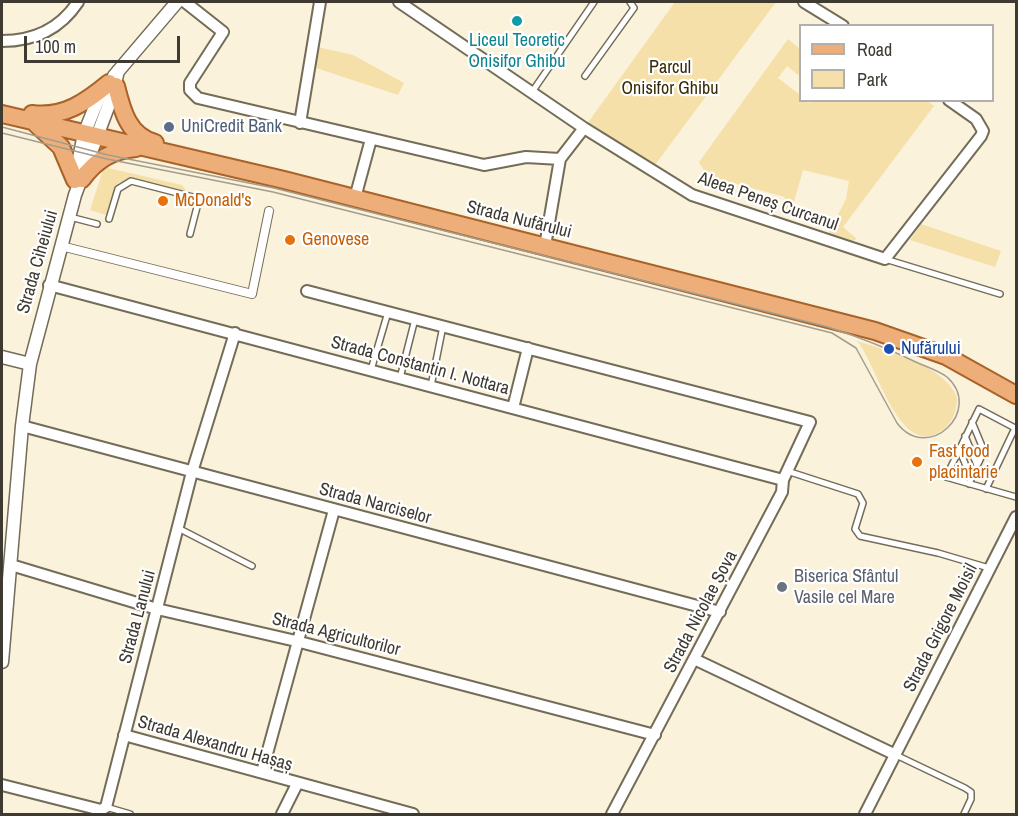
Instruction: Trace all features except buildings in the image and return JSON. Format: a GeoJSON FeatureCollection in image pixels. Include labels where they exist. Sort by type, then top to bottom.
{"type":"FeatureCollection","features":[{"type":"Feature","properties":{"kind":"main road"},"geometry":{"type":"LineString","coordinates":[[4,115],[20,112],[43,116],[64,112],[82,103],[114,80],[124,116],[139,136],[171,149],[185,158]]}},
{"type":"Feature","properties":{"kind":"main road","name":"Strada Nufărului"},"geometry":{"type":"LineString","coordinates":[[4,115],[355,198],[905,339],[970,367],[1017,395]]}},
{"type":"Feature","properties":{"kind":"main road"},"geometry":{"type":"LineString","coordinates":[[33,122],[61,147],[77,184],[108,155],[124,149],[142,147]]}},
{"type":"Feature","properties":{"kind":"street"},"geometry":{"type":"LineString","coordinates":[[2,41],[19,41],[47,33],[70,14],[78,2]]}},
{"type":"Feature","properties":{"kind":"street"},"geometry":{"type":"LineString","coordinates":[[114,80],[177,2]]}},
{"type":"Feature","properties":{"kind":"street"},"geometry":{"type":"LineString","coordinates":[[185,2],[223,32],[190,83],[191,93],[198,98],[484,165],[526,157],[560,159]]}},
{"type":"Feature","properties":{"kind":"street"},"geometry":{"type":"LineString","coordinates":[[300,123],[320,2]]}},
{"type":"Feature","properties":{"kind":"street","name":"Aleea Peneș Curcanul"},"geometry":{"type":"LineString","coordinates":[[399,2],[584,128],[706,201],[885,259]]}},
{"type":"Feature","properties":{"kind":"street"},"geometry":{"type":"LineString","coordinates":[[804,2],[840,24]]}},
{"type":"Feature","properties":{"kind":"street","name":"Strada Ciheiului"},"geometry":{"type":"LineString","coordinates":[[2,662],[5,590],[11,565],[22,426],[30,364],[49,285],[70,217],[91,135],[114,80]]}},
{"type":"Feature","properties":{"kind":"street"},"geometry":{"type":"LineString","coordinates":[[885,259],[964,159],[982,131],[976,119],[952,102]]}},
{"type":"Feature","properties":{"kind":"street"},"geometry":{"type":"LineString","coordinates":[[545,246],[560,159],[584,128]]}},
{"type":"Feature","properties":{"kind":"street"},"geometry":{"type":"LineString","coordinates":[[355,198],[370,139]]}},
{"type":"Feature","properties":{"kind":"street"},"geometry":{"type":"LineString","coordinates":[[61,246],[252,294],[269,211]]}},
{"type":"Feature","properties":{"kind":"street","name":"Strada Constantin I. Nottara"},"geometry":{"type":"LineString","coordinates":[[49,285],[513,408],[785,475]]}},
{"type":"Feature","properties":{"kind":"street"},"geometry":{"type":"LineString","coordinates":[[307,291],[528,348],[513,408]]}},
{"type":"Feature","properties":{"kind":"street","name":"Strada Lanului"},"geometry":{"type":"LineString","coordinates":[[106,807],[192,472],[235,333]]}},
{"type":"Feature","properties":{"kind":"street","name":"Strada Nicolae Șova"},"geometry":{"type":"LineString","coordinates":[[528,348],[810,422],[785,475],[782,492],[612,814]]}},
{"type":"Feature","properties":{"kind":"street"},"geometry":{"type":"LineString","coordinates":[[2,357],[30,364]]}},
{"type":"Feature","properties":{"kind":"street","name":"Strada Narciselor"},"geometry":{"type":"LineString","coordinates":[[22,426],[720,612]]}},
{"type":"Feature","properties":{"kind":"street"},"geometry":{"type":"LineString","coordinates":[[262,772],[334,510]]}},
{"type":"Feature","properties":{"kind":"street","name":"Strada Grigore Moisil"},"geometry":{"type":"LineString","coordinates":[[865,814],[1017,517]]}},
{"type":"Feature","properties":{"kind":"street","name":"Strada Agricultorilor"},"geometry":{"type":"LineString","coordinates":[[11,565],[157,609],[296,642],[655,735]]}},
{"type":"Feature","properties":{"kind":"street"},"geometry":{"type":"LineString","coordinates":[[694,660],[896,755]]}},
{"type":"Feature","properties":{"kind":"street","name":"Strada Alexandru Hașaș"},"geometry":{"type":"LineString","coordinates":[[124,735],[413,814]]}},
{"type":"Feature","properties":{"kind":"street","name":"Strada Alexandru Hașaș"},"geometry":{"type":"LineString","coordinates":[[282,814],[297,784]]}},
{"type":"Feature","properties":{"kind":"street"},"geometry":{"type":"LineString","coordinates":[[2,785],[100,810],[106,807]]}},
{"type":"Feature","properties":{"kind":"lane"},"geometry":{"type":"LineString","coordinates":[[532,92],[594,2]]}},
{"type":"Feature","properties":{"kind":"lane"},"geometry":{"type":"LineString","coordinates":[[585,76],[634,8],[630,2]]}},
{"type":"Feature","properties":{"kind":"lane"},"geometry":{"type":"LineString","coordinates":[[109,219],[118,189],[132,181],[193,197],[197,207],[190,234]]}},
{"type":"Feature","properties":{"kind":"lane"},"geometry":{"type":"LineString","coordinates":[[70,217],[97,224]]}},
{"type":"Feature","properties":{"kind":"lane","name":"Aleea Peneș Curcanul"},"geometry":{"type":"LineString","coordinates":[[885,259],[1000,294]]}},
{"type":"Feature","properties":{"kind":"lane"},"geometry":{"type":"LineString","coordinates":[[371,370],[387,312]]}},
{"type":"Feature","properties":{"kind":"lane"},"geometry":{"type":"LineString","coordinates":[[400,378],[415,319]]}},
{"type":"Feature","properties":{"kind":"lane"},"geometry":{"type":"LineString","coordinates":[[431,386],[443,326]]}},
{"type":"Feature","properties":{"kind":"lane"},"geometry":{"type":"LineString","coordinates":[[986,489],[1015,428],[979,409],[958,448],[946,477],[970,481],[986,489],[1017,497]]}},
{"type":"Feature","properties":{"kind":"lane"},"geometry":{"type":"LineString","coordinates":[[970,481],[984,451],[972,422]]}},
{"type":"Feature","properties":{"kind":"lane"},"geometry":{"type":"LineString","coordinates":[[965,436],[977,465]]}},
{"type":"Feature","properties":{"kind":"lane"},"geometry":{"type":"LineString","coordinates":[[958,448],[970,481]]}},
{"type":"Feature","properties":{"kind":"lane"},"geometry":{"type":"LineString","coordinates":[[785,475],[858,494],[863,503],[855,530],[860,536],[938,553],[989,568]]}},
{"type":"Feature","properties":{"kind":"lane"},"geometry":{"type":"LineString","coordinates":[[178,528],[252,566]]}},
{"type":"Feature","properties":{"kind":"lane"},"geometry":{"type":"LineString","coordinates":[[896,755],[971,792],[971,799],[964,814]]}},
{"type":"Feature","properties":{"kind":"lane"},"geometry":{"type":"LineString","coordinates":[[106,807],[130,814]]}},
{"type":"Feature","properties":{"kind":"green space","name":"Parcul Onisifor Ghibu"},"geometry":{"type":"Polygon","coordinates":[[[675,2],[776,2],[652,169],[584,128],[675,2]]]}},
{"type":"Feature","properties":{"kind":"green space"},"geometry":{"type":"Polygon","coordinates":[[[788,39],[799,48],[799,74],[787,66],[778,78],[799,94],[799,102],[929,102],[934,106],[843,227],[857,239],[850,242],[827,236],[846,199],[849,181],[803,170],[790,216],[781,213],[785,197],[707,176],[699,162],[788,39]]]}},
{"type":"Feature","properties":{"kind":"green space"},"geometry":{"type":"Polygon","coordinates":[[[313,46],[353,55],[404,83],[398,95],[310,66],[313,46]]]}},
{"type":"Feature","properties":{"kind":"green space"},"geometry":{"type":"Polygon","coordinates":[[[104,167],[182,185],[187,192],[130,179],[118,183],[109,216],[90,210],[104,167]]]}},
{"type":"Feature","properties":{"kind":"green space"},"geometry":{"type":"Polygon","coordinates":[[[921,224],[1001,251],[995,267],[910,240],[921,224]]]}},
{"type":"Feature","properties":{"kind":"green space"},"geometry":{"type":"Polygon","coordinates":[[[857,341],[914,361],[942,377],[957,398],[954,414],[946,427],[930,436],[916,434],[903,424],[892,408],[857,341]]]}},
{"type":"Feature","properties":{"kind":"tram line"},"geometry":{"type":"LineString","coordinates":[[2,127],[108,155],[274,188],[828,327],[885,348],[947,377],[957,390],[959,404],[956,417],[948,428],[936,435],[923,438],[910,434],[897,423],[856,348],[832,333],[273,192],[107,159],[2,133]]}},
{"type":"Feature","properties":{"kind":"place","name":"Liceul Teoretic Onisifor Ghibu"},"geometry":{"type":"Point","coordinates":[517,21]}},
{"type":"Feature","properties":{"kind":"place","name":"UniCredit Bank"},"geometry":{"type":"Point","coordinates":[169,127]}},
{"type":"Feature","properties":{"kind":"place","name":"McDonald's"},"geometry":{"type":"Point","coordinates":[163,201]}},
{"type":"Feature","properties":{"kind":"place","name":"Genovese"},"geometry":{"type":"Point","coordinates":[290,240]}},
{"type":"Feature","properties":{"kind":"place","name":"Nufărului"},"geometry":{"type":"Point","coordinates":[889,349]}},
{"type":"Feature","properties":{"kind":"place","name":"Fast food placintarie"},"geometry":{"type":"Point","coordinates":[917,462]}},
{"type":"Feature","properties":{"kind":"place","name":"Biserica Sfântul Vasile cel Mare"},"geometry":{"type":"Point","coordinates":[782,587]}}]}
